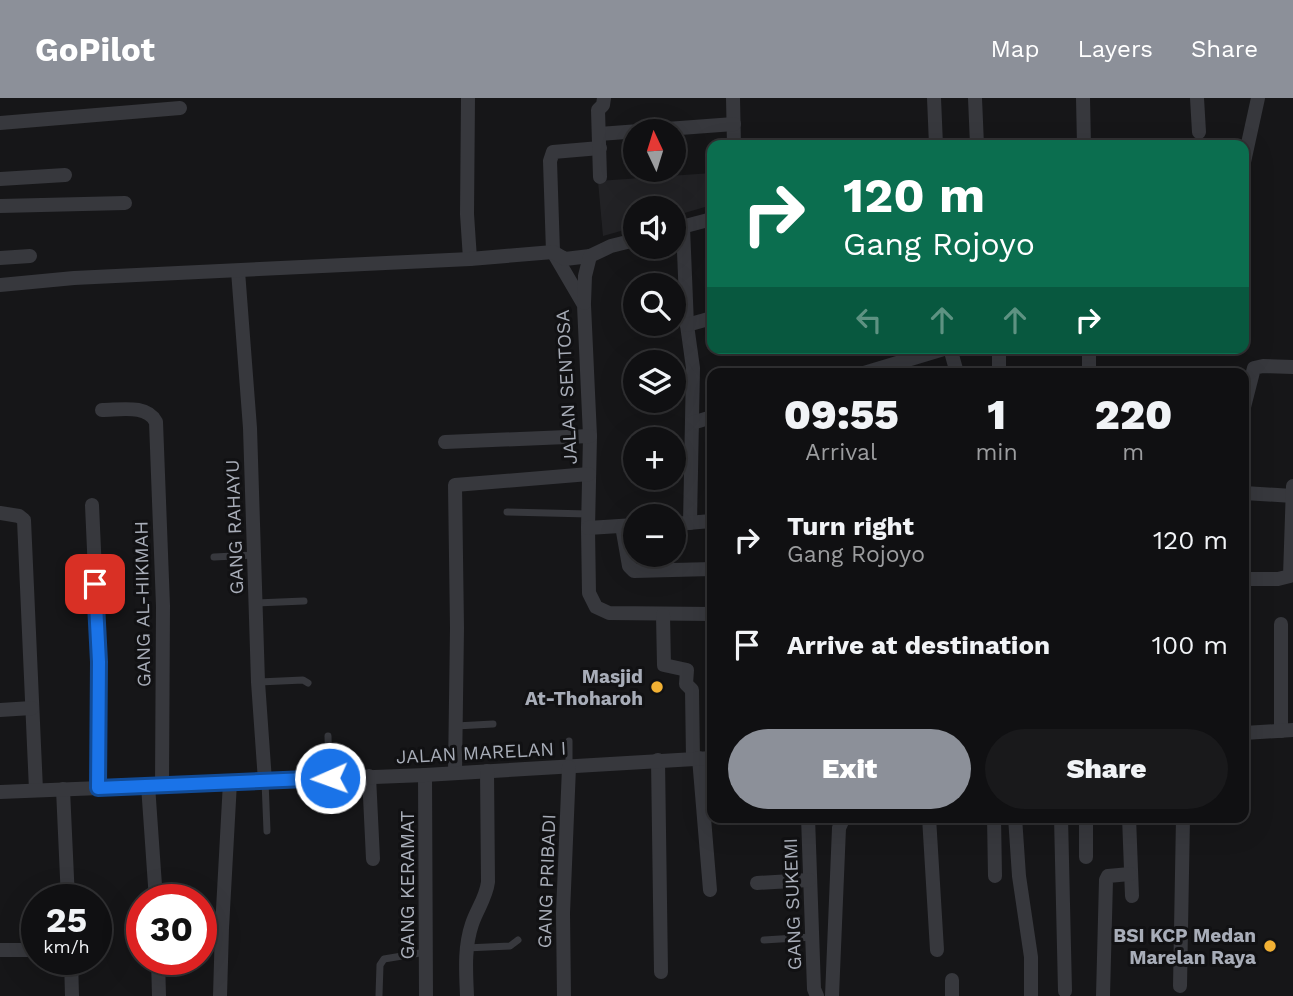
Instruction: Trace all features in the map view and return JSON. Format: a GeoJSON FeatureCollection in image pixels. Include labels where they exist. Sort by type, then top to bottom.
{"type":"FeatureCollection","features":[{"type":"Feature","properties":{"kind":"street"},"geometry":{"type":"LineString","coordinates":[[468,98],[467,214],[470,259]]}},
{"type":"Feature","properties":{"kind":"street"},"geometry":{"type":"LineString","coordinates":[[600,177],[598,110],[603,105],[604,98]]}},
{"type":"Feature","properties":{"kind":"street"},"geometry":{"type":"LineString","coordinates":[[733,98],[734,140]]}},
{"type":"Feature","properties":{"kind":"street"},"geometry":{"type":"LineString","coordinates":[[934,98],[936,140]]}},
{"type":"Feature","properties":{"kind":"street"},"geometry":{"type":"LineString","coordinates":[[975,98],[977,140]]}},
{"type":"Feature","properties":{"kind":"street"},"geometry":{"type":"LineString","coordinates":[[1083,98],[1084,140]]}},
{"type":"Feature","properties":{"kind":"street"},"geometry":{"type":"LineString","coordinates":[[1197,98],[1199,132]]}},
{"type":"Feature","properties":{"kind":"street"},"geometry":{"type":"LineString","coordinates":[[1249,140],[1258,98]]}},
{"type":"Feature","properties":{"kind":"street"},"geometry":{"type":"LineString","coordinates":[[0,123],[180,108]]}},
{"type":"Feature","properties":{"kind":"street"},"geometry":{"type":"LineString","coordinates":[[553,252],[550,155],[599,141],[734,124]]}},
{"type":"Feature","properties":{"kind":"street"},"geometry":{"type":"LineString","coordinates":[[0,179],[65,175]]}},
{"type":"Feature","properties":{"kind":"street"},"geometry":{"type":"LineString","coordinates":[[0,206],[125,203]]}},
{"type":"Feature","properties":{"kind":"street"},"geometry":{"type":"LineString","coordinates":[[686,226],[707,220]]}},
{"type":"Feature","properties":{"kind":"street"},"geometry":{"type":"LineString","coordinates":[[0,285],[74,278],[470,259],[553,252],[565,259],[590,256],[623,243]]}},
{"type":"Feature","properties":{"kind":"street","name":"JALAN SENTOSA"},"geometry":{"type":"LineString","coordinates":[[553,252],[584,305],[590,436],[589,593],[593,604],[609,613],[663,615]]}},
{"type":"Feature","properties":{"kind":"street"},"geometry":{"type":"LineString","coordinates":[[0,258],[30,256]]}},
{"type":"Feature","properties":{"kind":"street"},"geometry":{"type":"LineString","coordinates":[[584,305],[585,276],[590,256]]}},
{"type":"Feature","properties":{"kind":"street"},"geometry":{"type":"LineString","coordinates":[[682,259],[693,368],[690,523]]}},
{"type":"Feature","properties":{"kind":"street","name":"GANG RAHAYU"},"geometry":{"type":"LineString","coordinates":[[238,271],[250,428],[258,682],[265,781]]}},
{"type":"Feature","properties":{"kind":"street"},"geometry":{"type":"LineString","coordinates":[[687,325],[707,319]]}},
{"type":"Feature","properties":{"kind":"street"},"geometry":{"type":"LineString","coordinates":[[881,368],[929,354]]}},
{"type":"Feature","properties":{"kind":"street"},"geometry":{"type":"LineString","coordinates":[[1249,390],[1254,368],[1293,367]]}},
{"type":"Feature","properties":{"kind":"street","name":"GANG AL-HIKMAH"},"geometry":{"type":"LineString","coordinates":[[102,410],[143,410],[150,413],[156,422],[163,606],[155,785],[156,884]]}},
{"type":"Feature","properties":{"kind":"street"},"geometry":{"type":"LineString","coordinates":[[692,423],[707,418]]}},
{"type":"Feature","properties":{"kind":"street"},"geometry":{"type":"LineString","coordinates":[[445,442],[590,436]]}},
{"type":"Feature","properties":{"kind":"street"},"geometry":{"type":"LineString","coordinates":[[455,772],[455,485],[589,474]]}},
{"type":"Feature","properties":{"kind":"street"},"geometry":{"type":"LineString","coordinates":[[1249,493],[1293,493],[1290,576],[1278,579],[1249,579]]}},
{"type":"Feature","properties":{"kind":"street"},"geometry":{"type":"LineString","coordinates":[[92,505],[99,662],[98,788]]}},
{"type":"Feature","properties":{"kind":"street"},"geometry":{"type":"LineString","coordinates":[[0,513],[19,516],[24,520],[36,790]]}},
{"type":"Feature","properties":{"kind":"street"},"geometry":{"type":"LineString","coordinates":[[588,521],[623,524]]}},
{"type":"Feature","properties":{"kind":"street"},"geometry":{"type":"LineString","coordinates":[[686,523],[707,521]]}},
{"type":"Feature","properties":{"kind":"street"},"geometry":{"type":"LineString","coordinates":[[631,567],[631,570],[639,573],[707,569]]}},
{"type":"Feature","properties":{"kind":"street"},"geometry":{"type":"LineString","coordinates":[[707,614],[663,615],[664,665],[687,670],[686,684],[692,690],[701,758],[710,890]]}},
{"type":"Feature","properties":{"kind":"street"},"geometry":{"type":"LineString","coordinates":[[1249,733],[1287,731],[1280,624]]}},
{"type":"Feature","properties":{"kind":"street"},"geometry":{"type":"LineString","coordinates":[[0,710],[32,708]]}},
{"type":"Feature","properties":{"kind":"street","name":"JALAN MARELAN I"},"geometry":{"type":"LineString","coordinates":[[0,792],[425,775],[701,758]]}},
{"type":"Feature","properties":{"kind":"street"},"geometry":{"type":"LineString","coordinates":[[658,760],[661,972]]}},
{"type":"Feature","properties":{"kind":"street","name":"GANG PRIBADI"},"geometry":{"type":"LineString","coordinates":[[564,996],[563,913],[569,766]]}},
{"type":"Feature","properties":{"kind":"street"},"geometry":{"type":"LineString","coordinates":[[467,996],[465,948],[472,922],[487,893],[488,882],[487,771]]}},
{"type":"Feature","properties":{"kind":"street","name":"GANG KERAMAT"},"geometry":{"type":"LineString","coordinates":[[425,775],[426,996]]}},
{"type":"Feature","properties":{"kind":"street"},"geometry":{"type":"LineString","coordinates":[[369,776],[373,859]]}},
{"type":"Feature","properties":{"kind":"street"},"geometry":{"type":"LineString","coordinates":[[220,996],[230,782]]}},
{"type":"Feature","properties":{"kind":"street"},"geometry":{"type":"LineString","coordinates":[[63,789],[67,884]]}},
{"type":"Feature","properties":{"kind":"street","name":"GANG SUKEMI"},"geometry":{"type":"LineString","coordinates":[[808,823],[816,992]]}},
{"type":"Feature","properties":{"kind":"street"},"geometry":{"type":"LineString","coordinates":[[832,996],[839,828],[842,823]]}},
{"type":"Feature","properties":{"kind":"street"},"geometry":{"type":"LineString","coordinates":[[929,823],[937,950]]}},
{"type":"Feature","properties":{"kind":"street"},"geometry":{"type":"LineString","coordinates":[[994,823],[995,876]]}},
{"type":"Feature","properties":{"kind":"street"},"geometry":{"type":"LineString","coordinates":[[1015,823],[1019,876],[1031,957],[1031,996]]}},
{"type":"Feature","properties":{"kind":"street"},"geometry":{"type":"LineString","coordinates":[[1061,823],[1065,991]]}},
{"type":"Feature","properties":{"kind":"street"},"geometry":{"type":"LineString","coordinates":[[1086,823],[1086,857]]}},
{"type":"Feature","properties":{"kind":"street"},"geometry":{"type":"LineString","coordinates":[[1129,823],[1132,896]]}},
{"type":"Feature","properties":{"kind":"street"},"geometry":{"type":"LineString","coordinates":[[1180,986],[1183,823]]}},
{"type":"Feature","properties":{"kind":"street"},"geometry":{"type":"LineString","coordinates":[[1103,996],[1106,880],[1108,876],[1130,874]]}},
{"type":"Feature","properties":{"kind":"street"},"geometry":{"type":"LineString","coordinates":[[757,883],[809,880]]}},
{"type":"Feature","properties":{"kind":"street"},"geometry":{"type":"LineString","coordinates":[[0,950],[21,950]]}},
{"type":"Feature","properties":{"kind":"street"},"geometry":{"type":"LineString","coordinates":[[71,975],[72,996]]}},
{"type":"Feature","properties":{"kind":"street"},"geometry":{"type":"LineString","coordinates":[[158,975],[159,996]]}},
{"type":"Feature","properties":{"kind":"street"},"geometry":{"type":"LineString","coordinates":[[952,980],[952,996]]}},
{"type":"Feature","properties":{"kind":"lane"},"geometry":{"type":"LineString","coordinates":[[508,512],[588,521]]}},
{"type":"Feature","properties":{"kind":"lane"},"geometry":{"type":"LineString","coordinates":[[214,558],[254,555]]}},
{"type":"Feature","properties":{"kind":"lane"},"geometry":{"type":"LineString","coordinates":[[256,603],[304,601]]}},
{"type":"Feature","properties":{"kind":"lane"},"geometry":{"type":"LineString","coordinates":[[258,682],[303,680],[308,683]]}},
{"type":"Feature","properties":{"kind":"lane"},"geometry":{"type":"LineString","coordinates":[[455,726],[494,724]]}},
{"type":"Feature","properties":{"kind":"lane"},"geometry":{"type":"LineString","coordinates":[[328,736],[330,778]]}},
{"type":"Feature","properties":{"kind":"lane"},"geometry":{"type":"LineString","coordinates":[[569,741],[569,766]]}},
{"type":"Feature","properties":{"kind":"lane"},"geometry":{"type":"LineString","coordinates":[[265,781],[267,831]]}},
{"type":"Feature","properties":{"kind":"lane"},"geometry":{"type":"LineString","coordinates":[[217,928],[222,928]]}},
{"type":"Feature","properties":{"kind":"lane"},"geometry":{"type":"LineString","coordinates":[[764,940],[813,937]]}},
{"type":"Feature","properties":{"kind":"lane"},"geometry":{"type":"LineString","coordinates":[[465,948],[510,946],[518,940]]}},
{"type":"Feature","properties":{"kind":"lane"},"geometry":{"type":"LineString","coordinates":[[379,995],[380,965],[384,959],[426,952]]}},
{"type":"Feature","properties":{"kind":"shaded area"},"geometry":{"type":"Polygon","coordinates":[[[707,173],[707,206],[686,213],[686,196],[623,196],[623,230],[603,236],[598,181],[686,182],[686,175],[707,173]]]}},
{"type":"Feature","properties":{"kind":"place","name":"Masjid At-Thoharoh"},"geometry":{"type":"Point","coordinates":[657,687]}},
{"type":"Feature","properties":{"kind":"place","name":"BSI KCP Medan Marelan Raya"},"geometry":{"type":"Point","coordinates":[1270,946]}},
{"type":"Feature","properties":{"kind":"route"},"geometry":{"type":"LineString","coordinates":[[95,584],[99,662],[98,788],[330,778]]}}]}
